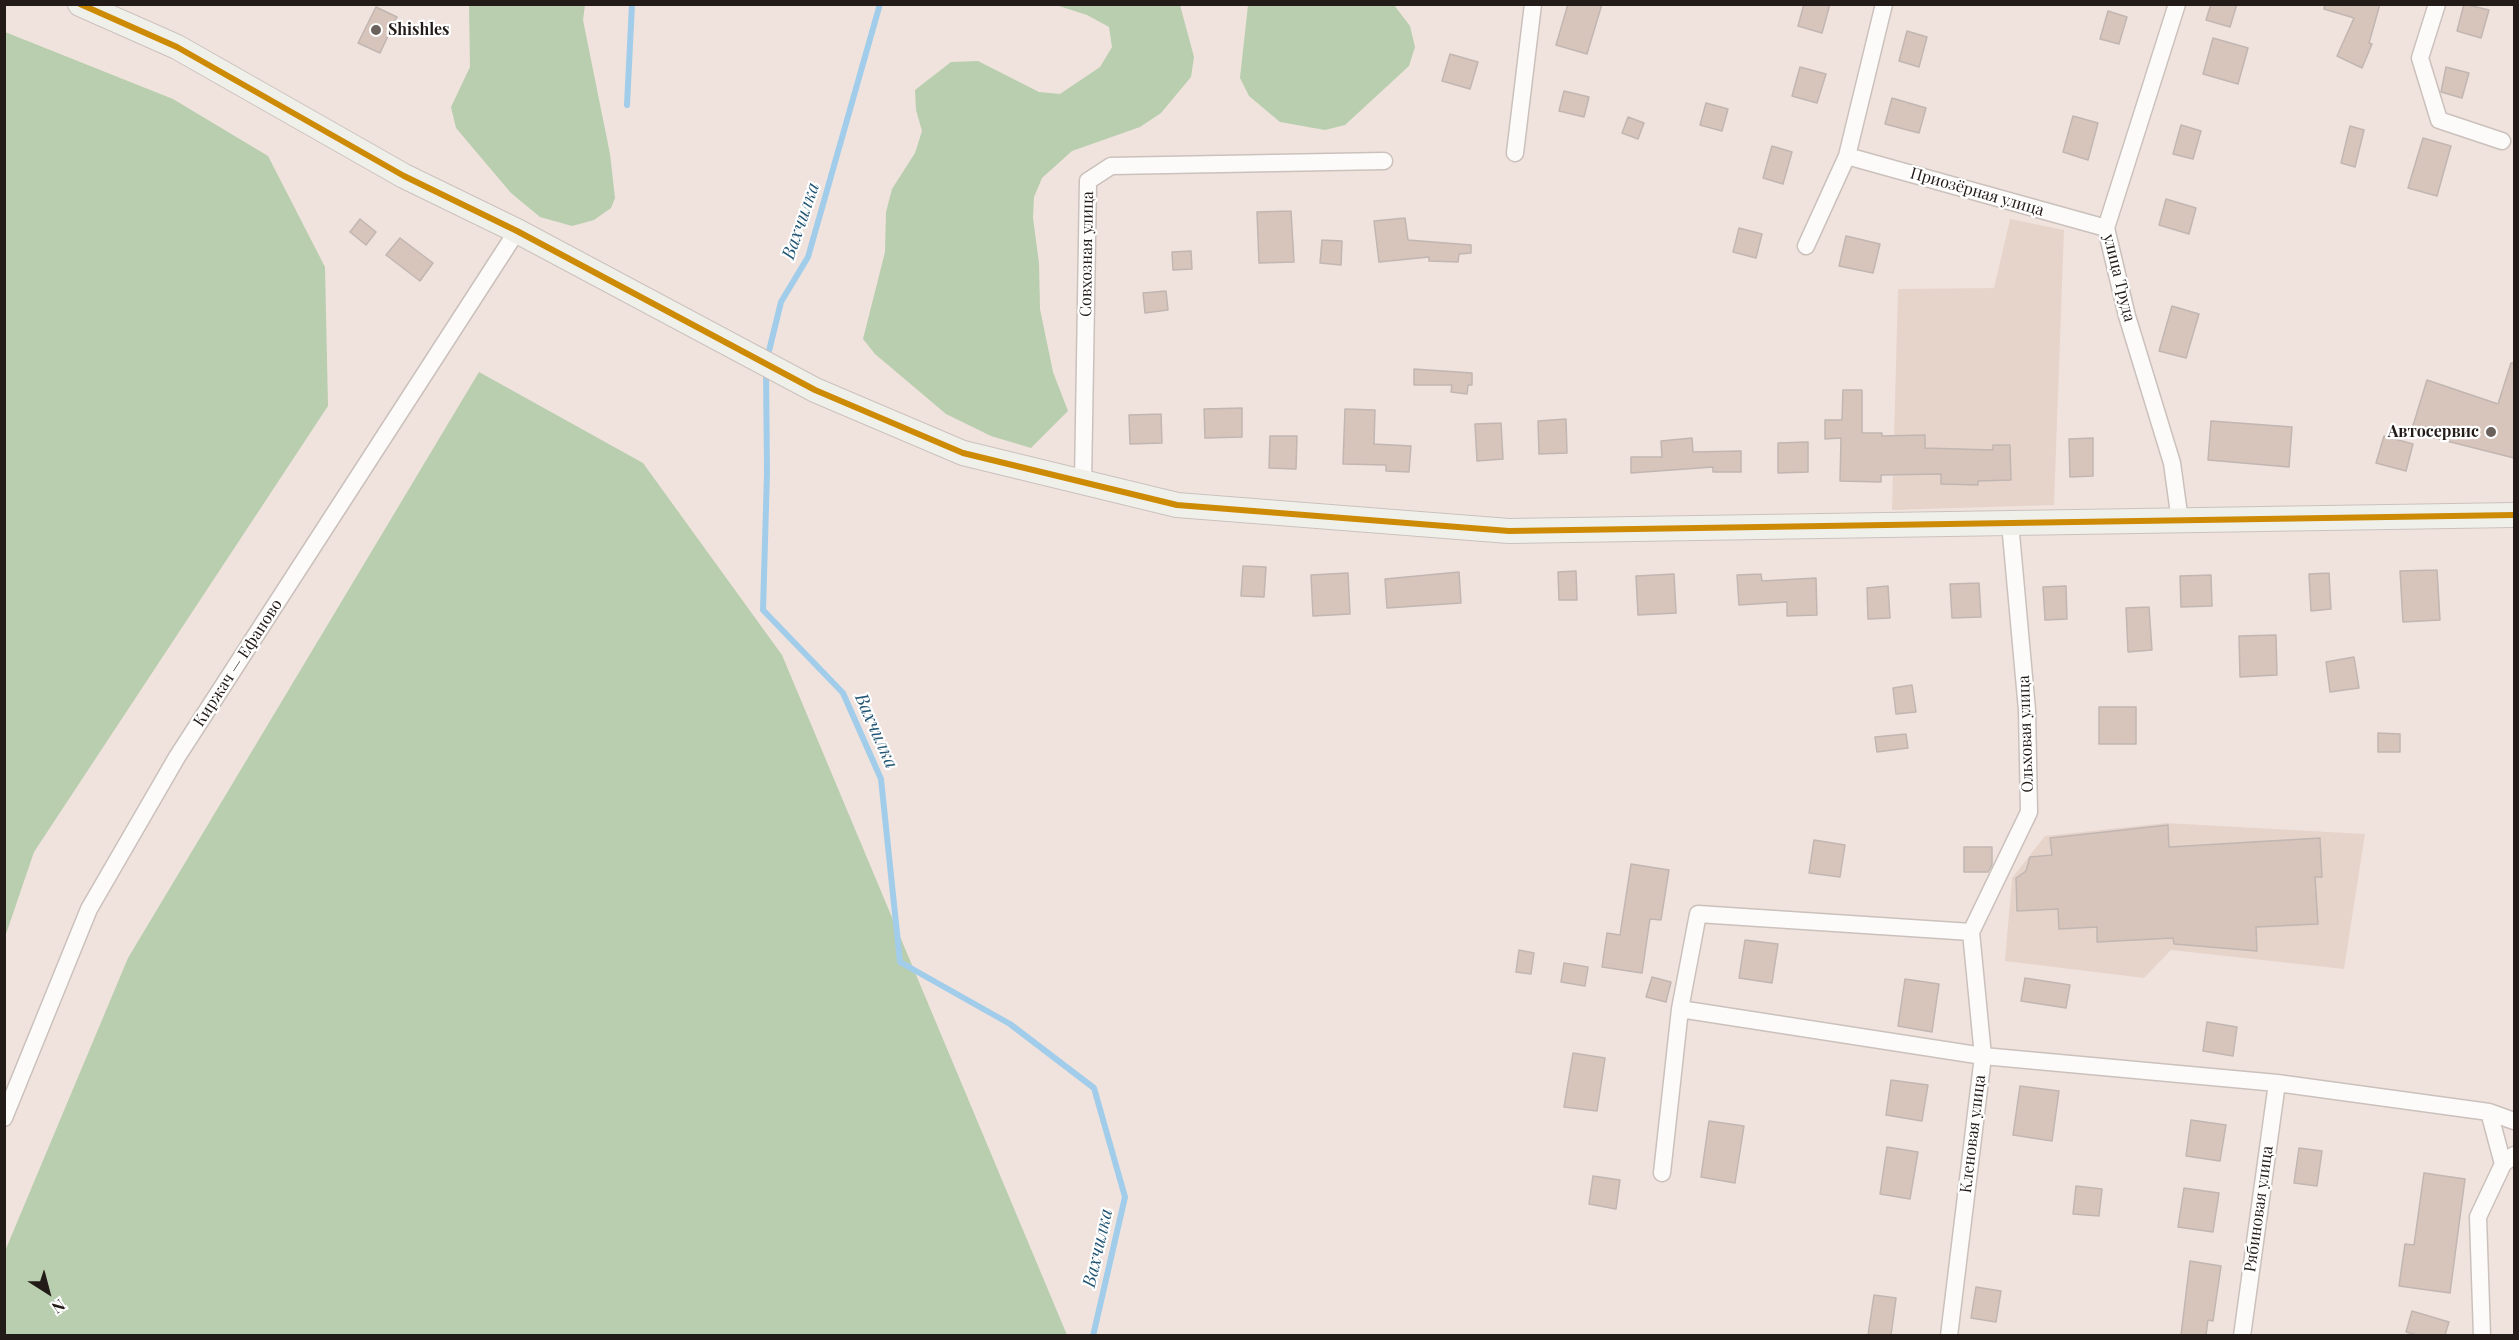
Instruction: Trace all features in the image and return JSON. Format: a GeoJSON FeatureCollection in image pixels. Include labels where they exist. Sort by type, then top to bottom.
{"type":"FeatureCollection","features":[{"type":"Feature","properties":{"kind":"main road"},"geometry":{"type":"LineString","coordinates":[[80,4],[177,47],[404,176],[517,231],[728,346],[815,390],[963,453],[1177,505],[1509,531],[2514,515]]}},
{"type":"Feature","properties":{"kind":"street"},"geometry":{"type":"LineString","coordinates":[[1515,153],[1533,4]]}},
{"type":"Feature","properties":{"kind":"street"},"geometry":{"type":"LineString","coordinates":[[1806,246],[1846,156],[1884,4]]}},
{"type":"Feature","properties":{"kind":"street","name":"улица Труда"},"geometry":{"type":"LineString","coordinates":[[2177,4],[2106,228],[2127,316],[2172,463],[2180,521]]}},
{"type":"Feature","properties":{"kind":"street"},"geometry":{"type":"LineString","coordinates":[[2437,4],[2420,58],[2439,120],[2502,141]]}},
{"type":"Feature","properties":{"kind":"street","name":"Приозёрная улица"},"geometry":{"type":"LineString","coordinates":[[1846,156],[2106,228]]}},
{"type":"Feature","properties":{"kind":"street","name":"Совхозная улица"},"geometry":{"type":"LineString","coordinates":[[1083,482],[1088,181],[1111,166],[1384,162]]}},
{"type":"Feature","properties":{"kind":"street","name":"Киржач — Ефаново"},"geometry":{"type":"LineString","coordinates":[[4,1118],[89,909],[177,757],[517,231]]}},
{"type":"Feature","properties":{"kind":"street","name":"Ольховая улица"},"geometry":{"type":"LineString","coordinates":[[1971,932],[2028,812],[2027,710],[2010,524]]}},
{"type":"Feature","properties":{"kind":"street"},"geometry":{"type":"LineString","coordinates":[[1662,1173],[1680,1009],[1698,914],[1971,932]]}},
{"type":"Feature","properties":{"kind":"street","name":"Кленовая улица"},"geometry":{"type":"LineString","coordinates":[[1949,1335],[1983,1056],[1971,932]]}},
{"type":"Feature","properties":{"kind":"street"},"geometry":{"type":"LineString","coordinates":[[1680,1009],[1983,1056],[2277,1083],[2489,1112],[2514,1121]]}},
{"type":"Feature","properties":{"kind":"street","name":"Рябиновая улица"},"geometry":{"type":"LineString","coordinates":[[2242,1335],[2277,1083]]}},
{"type":"Feature","properties":{"kind":"street"},"geometry":{"type":"LineString","coordinates":[[2482,1335],[2478,1217],[2509,1160],[2489,1112]]}},
{"type":"Feature","properties":{"kind":"shaded area"},"geometry":{"type":"Polygon","coordinates":[[[2010,219],[2064,230],[2054,505],[1892,510],[1898,289],[1994,288],[2010,219]]]}},
{"type":"Feature","properties":{"kind":"shaded area"},"geometry":{"type":"Polygon","coordinates":[[[2166,823],[2365,834],[2344,969],[2171,950],[2144,978],[2005,961],[2012,878],[2045,836],[2166,823]]]}},
{"type":"Feature","properties":{"kind":"green space"},"geometry":{"type":"Polygon","coordinates":[[[469,5],[585,5],[583,20],[610,154],[615,198],[611,208],[594,220],[572,226],[540,217],[511,193],[456,128],[451,107],[470,67],[469,5]]]}},
{"type":"Feature","properties":{"kind":"green space"},"geometry":{"type":"Polygon","coordinates":[[[1056,5],[1180,5],[1194,57],[1191,77],[1161,113],[1140,127],[1072,151],[1042,178],[1034,197],[1033,218],[1039,263],[1040,309],[1053,372],[1068,411],[1031,448],[991,436],[946,414],[875,354],[863,339],[885,252],[886,212],[892,189],[915,153],[922,131],[916,110],[915,90],[951,62],[978,61],[1039,92],[1060,94],[1100,67],[1112,47],[1109,27],[1087,15],[1056,5]]]}},
{"type":"Feature","properties":{"kind":"green space"},"geometry":{"type":"Polygon","coordinates":[[[1248,5],[1394,5],[1410,26],[1415,47],[1409,66],[1345,125],[1325,130],[1280,122],[1249,96],[1240,78],[1248,5]]]}},
{"type":"Feature","properties":{"kind":"green space"},"geometry":{"type":"Polygon","coordinates":[[[5,32],[173,99],[268,156],[325,267],[328,406],[34,852],[5,937],[5,32]]]}},
{"type":"Feature","properties":{"kind":"green space"},"geometry":{"type":"Polygon","coordinates":[[[479,372],[643,463],[782,655],[1067,1335],[5,1335],[5,1251],[128,958],[479,372]]]}},
{"type":"Feature","properties":{"kind":"building"},"geometry":{"type":"Polygon","coordinates":[[[1568,4],[1602,4],[1587,54],[1556,45],[1568,4]]]}},
{"type":"Feature","properties":{"kind":"building"},"geometry":{"type":"Polygon","coordinates":[[[1804,4],[1830,4],[1822,33],[1798,26],[1804,4]]]}},
{"type":"Feature","properties":{"kind":"building"},"geometry":{"type":"Polygon","coordinates":[[[2211,4],[2237,4],[2230,27],[2206,20],[2211,4]]]}},
{"type":"Feature","properties":{"kind":"building"},"geometry":{"type":"Polygon","coordinates":[[[2325,4],[2380,4],[2369,43],[2372,44],[2362,68],[2337,56],[2354,18],[2324,9],[2325,4]]]}},
{"type":"Feature","properties":{"kind":"building"},"geometry":{"type":"Polygon","coordinates":[[[2464,4],[2489,10],[2481,38],[2457,31],[2464,4]]]}},
{"type":"Feature","properties":{"kind":"building"},"geometry":{"type":"Polygon","coordinates":[[[376,7],[397,17],[380,53],[358,43],[376,7]]]}},
{"type":"Feature","properties":{"kind":"building"},"geometry":{"type":"Polygon","coordinates":[[[2108,11],[2127,17],[2119,44],[2100,39],[2108,11]]]}},
{"type":"Feature","properties":{"kind":"building"},"geometry":{"type":"Polygon","coordinates":[[[1907,31],[1927,37],[1919,67],[1899,61],[1907,31]]]}},
{"type":"Feature","properties":{"kind":"building"},"geometry":{"type":"Polygon","coordinates":[[[2213,38],[2248,48],[2238,84],[2203,74],[2213,38]]]}},
{"type":"Feature","properties":{"kind":"building"},"geometry":{"type":"Polygon","coordinates":[[[1450,54],[1478,62],[1470,89],[1442,81],[1450,54]]]}},
{"type":"Feature","properties":{"kind":"building"},"geometry":{"type":"Polygon","coordinates":[[[1800,67],[1826,74],[1817,103],[1792,96],[1800,67]]]}},
{"type":"Feature","properties":{"kind":"building"},"geometry":{"type":"Polygon","coordinates":[[[2446,67],[2469,73],[2462,98],[2441,92],[2446,67]]]}},
{"type":"Feature","properties":{"kind":"building"},"geometry":{"type":"Polygon","coordinates":[[[1564,91],[1589,97],[1584,117],[1559,111],[1564,91]]]}},
{"type":"Feature","properties":{"kind":"building"},"geometry":{"type":"Polygon","coordinates":[[[1892,98],[1926,108],[1919,133],[1885,124],[1892,98]]]}},
{"type":"Feature","properties":{"kind":"building"},"geometry":{"type":"Polygon","coordinates":[[[1706,103],[1728,109],[1722,131],[1700,125],[1706,103]]]}},
{"type":"Feature","properties":{"kind":"building"},"geometry":{"type":"Polygon","coordinates":[[[2073,116],[2098,123],[2088,160],[2063,152],[2073,116]]]}},
{"type":"Feature","properties":{"kind":"building"},"geometry":{"type":"Polygon","coordinates":[[[1628,117],[1644,123],[1638,139],[1622,133],[1628,117]]]}},
{"type":"Feature","properties":{"kind":"building"},"geometry":{"type":"Polygon","coordinates":[[[2181,125],[2201,131],[2193,159],[2173,154],[2181,125]]]}},
{"type":"Feature","properties":{"kind":"building"},"geometry":{"type":"Polygon","coordinates":[[[2350,126],[2364,130],[2355,167],[2341,163],[2350,126]]]}},
{"type":"Feature","properties":{"kind":"building"},"geometry":{"type":"Polygon","coordinates":[[[2423,138],[2451,146],[2437,196],[2408,188],[2423,138]]]}},
{"type":"Feature","properties":{"kind":"building"},"geometry":{"type":"Polygon","coordinates":[[[1772,146],[1792,152],[1783,184],[1763,178],[1772,146]]]}},
{"type":"Feature","properties":{"kind":"building"},"geometry":{"type":"Polygon","coordinates":[[[2166,199],[2196,208],[2189,234],[2159,225],[2166,199]]]}},
{"type":"Feature","properties":{"kind":"building"},"geometry":{"type":"Polygon","coordinates":[[[1291,211],[1294,262],[1259,263],[1257,212],[1291,211]]]}},
{"type":"Feature","properties":{"kind":"building"},"geometry":{"type":"Polygon","coordinates":[[[1405,218],[1408,240],[1471,245],[1471,253],[1459,254],[1458,262],[1429,261],[1429,257],[1379,262],[1374,221],[1405,218]]]}},
{"type":"Feature","properties":{"kind":"building"},"geometry":{"type":"Polygon","coordinates":[[[360,219],[376,232],[366,245],[350,232],[360,219]]]}},
{"type":"Feature","properties":{"kind":"building"},"geometry":{"type":"Polygon","coordinates":[[[1739,228],[1762,234],[1756,258],[1733,252],[1739,228]]]}},
{"type":"Feature","properties":{"kind":"building"},"geometry":{"type":"Polygon","coordinates":[[[1846,236],[1880,244],[1873,273],[1839,266],[1846,236]]]}},
{"type":"Feature","properties":{"kind":"building"},"geometry":{"type":"Polygon","coordinates":[[[400,238],[433,263],[420,281],[386,255],[400,238]]]}},
{"type":"Feature","properties":{"kind":"building"},"geometry":{"type":"Polygon","coordinates":[[[1322,240],[1342,241],[1341,265],[1320,263],[1322,240]]]}},
{"type":"Feature","properties":{"kind":"building"},"geometry":{"type":"Polygon","coordinates":[[[1191,251],[1192,269],[1173,270],[1172,252],[1191,251]]]}},
{"type":"Feature","properties":{"kind":"building"},"geometry":{"type":"Polygon","coordinates":[[[1166,291],[1168,310],[1145,313],[1143,293],[1166,291]]]}},
{"type":"Feature","properties":{"kind":"building"},"geometry":{"type":"Polygon","coordinates":[[[2172,306],[2199,314],[2186,358],[2159,351],[2172,306]]]}},
{"type":"Feature","properties":{"kind":"building"},"geometry":{"type":"Polygon","coordinates":[[[2511,363],[2514,363],[2514,458],[2411,432],[2427,380],[2498,404],[2511,363]]]}},
{"type":"Feature","properties":{"kind":"building"},"geometry":{"type":"Polygon","coordinates":[[[1414,369],[1472,373],[1472,385],[1468,385],[1467,394],[1451,392],[1452,385],[1414,385],[1414,369]]]}},
{"type":"Feature","properties":{"kind":"building"},"geometry":{"type":"Polygon","coordinates":[[[1843,390],[1862,390],[1862,433],[1882,433],[1882,436],[1925,435],[1925,448],[1993,450],[1993,445],[2010,445],[2011,480],[1978,481],[1978,485],[1941,484],[1941,474],[1881,475],[1881,482],[1840,481],[1841,438],[1825,439],[1825,420],[1842,420],[1843,390]]]}},
{"type":"Feature","properties":{"kind":"building"},"geometry":{"type":"Polygon","coordinates":[[[1242,408],[1242,437],[1205,438],[1204,409],[1242,408]]]}},
{"type":"Feature","properties":{"kind":"building"},"geometry":{"type":"Polygon","coordinates":[[[1345,409],[1375,410],[1374,444],[1411,446],[1409,472],[1386,471],[1386,465],[1343,464],[1345,409]]]}},
{"type":"Feature","properties":{"kind":"building"},"geometry":{"type":"Polygon","coordinates":[[[1161,414],[1162,443],[1130,444],[1129,415],[1161,414]]]}},
{"type":"Feature","properties":{"kind":"building"},"geometry":{"type":"Polygon","coordinates":[[[1566,419],[1567,453],[1539,454],[1538,421],[1566,419]]]}},
{"type":"Feature","properties":{"kind":"building"},"geometry":{"type":"Polygon","coordinates":[[[2211,421],[2292,427],[2289,467],[2208,460],[2211,421]]]}},
{"type":"Feature","properties":{"kind":"building"},"geometry":{"type":"Polygon","coordinates":[[[1501,423],[1503,459],[1477,461],[1475,424],[1501,423]]]}},
{"type":"Feature","properties":{"kind":"building"},"geometry":{"type":"Polygon","coordinates":[[[1270,436],[1297,436],[1296,469],[1269,468],[1270,436]]]}},
{"type":"Feature","properties":{"kind":"building"},"geometry":{"type":"Polygon","coordinates":[[[2384,436],[2413,444],[2406,471],[2376,463],[2384,436]]]}},
{"type":"Feature","properties":{"kind":"building"},"geometry":{"type":"Polygon","coordinates":[[[1692,438],[1693,452],[1741,451],[1741,472],[1713,472],[1713,467],[1631,473],[1631,457],[1662,457],[1661,441],[1692,438]]]}},
{"type":"Feature","properties":{"kind":"building"},"geometry":{"type":"Polygon","coordinates":[[[2093,438],[2093,476],[2070,477],[2069,439],[2093,438]]]}},
{"type":"Feature","properties":{"kind":"building"},"geometry":{"type":"Polygon","coordinates":[[[1808,442],[1808,472],[1778,473],[1778,443],[1808,442]]]}},
{"type":"Feature","properties":{"kind":"building"},"geometry":{"type":"Polygon","coordinates":[[[1243,566],[1266,567],[1264,597],[1241,596],[1243,566]]]}},
{"type":"Feature","properties":{"kind":"building"},"geometry":{"type":"Polygon","coordinates":[[[2437,570],[2440,620],[2403,622],[2400,571],[2437,570]]]}},
{"type":"Feature","properties":{"kind":"building"},"geometry":{"type":"Polygon","coordinates":[[[1576,571],[1577,600],[1559,600],[1558,572],[1576,571]]]}},
{"type":"Feature","properties":{"kind":"building"},"geometry":{"type":"Polygon","coordinates":[[[1459,572],[1461,603],[1387,608],[1385,579],[1459,572]]]}},
{"type":"Feature","properties":{"kind":"building"},"geometry":{"type":"Polygon","coordinates":[[[1348,573],[1350,614],[1313,616],[1311,575],[1348,573]]]}},
{"type":"Feature","properties":{"kind":"building"},"geometry":{"type":"Polygon","coordinates":[[[2329,573],[2331,609],[2311,611],[2309,574],[2329,573]]]}},
{"type":"Feature","properties":{"kind":"building"},"geometry":{"type":"Polygon","coordinates":[[[1674,574],[1676,613],[1638,615],[1636,576],[1674,574]]]}},
{"type":"Feature","properties":{"kind":"building"},"geometry":{"type":"Polygon","coordinates":[[[1761,574],[1762,581],[1816,578],[1817,615],[1787,616],[1787,602],[1739,605],[1737,575],[1761,574]]]}},
{"type":"Feature","properties":{"kind":"building"},"geometry":{"type":"Polygon","coordinates":[[[2211,575],[2212,606],[2181,607],[2180,576],[2211,575]]]}},
{"type":"Feature","properties":{"kind":"building"},"geometry":{"type":"Polygon","coordinates":[[[1979,583],[1981,617],[1952,618],[1950,584],[1979,583]]]}},
{"type":"Feature","properties":{"kind":"building"},"geometry":{"type":"Polygon","coordinates":[[[1888,586],[1890,618],[1868,619],[1867,588],[1888,586]]]}},
{"type":"Feature","properties":{"kind":"building"},"geometry":{"type":"Polygon","coordinates":[[[2066,586],[2067,619],[2045,620],[2043,587],[2066,586]]]}},
{"type":"Feature","properties":{"kind":"building"},"geometry":{"type":"Polygon","coordinates":[[[2149,607],[2152,650],[2128,652],[2126,608],[2149,607]]]}},
{"type":"Feature","properties":{"kind":"building"},"geometry":{"type":"Polygon","coordinates":[[[2276,635],[2277,675],[2240,677],[2239,636],[2276,635]]]}},
{"type":"Feature","properties":{"kind":"building"},"geometry":{"type":"Polygon","coordinates":[[[2354,657],[2359,688],[2330,692],[2326,662],[2354,657]]]}},
{"type":"Feature","properties":{"kind":"building"},"geometry":{"type":"Polygon","coordinates":[[[1912,685],[1916,712],[1896,714],[1893,688],[1912,685]]]}},
{"type":"Feature","properties":{"kind":"building"},"geometry":{"type":"Polygon","coordinates":[[[2099,707],[2136,707],[2136,744],[2099,744],[2099,707]]]}},
{"type":"Feature","properties":{"kind":"building"},"geometry":{"type":"Polygon","coordinates":[[[2378,733],[2400,734],[2400,752],[2378,752],[2378,733]]]}},
{"type":"Feature","properties":{"kind":"building"},"geometry":{"type":"Polygon","coordinates":[[[1906,734],[1908,748],[1877,752],[1875,737],[1906,734]]]}},
{"type":"Feature","properties":{"kind":"building"},"geometry":{"type":"Polygon","coordinates":[[[2168,825],[2169,847],[2320,838],[2322,877],[2315,877],[2318,924],[2256,927],[2257,951],[2174,944],[2173,938],[2097,942],[2097,927],[2059,929],[2058,909],[2017,911],[2016,878],[2026,871],[2030,857],[2052,855],[2050,838],[2168,825]]]}},
{"type":"Feature","properties":{"kind":"building"},"geometry":{"type":"Polygon","coordinates":[[[1814,840],[1845,845],[1840,877],[1809,873],[1814,840]]]}},
{"type":"Feature","properties":{"kind":"building"},"geometry":{"type":"Polygon","coordinates":[[[1964,847],[1992,847],[1992,865],[1988,872],[1964,872],[1964,847]]]}},
{"type":"Feature","properties":{"kind":"building"},"geometry":{"type":"Polygon","coordinates":[[[1631,864],[1669,870],[1661,920],[1650,919],[1642,973],[1602,967],[1607,933],[1620,935],[1631,864]]]}},
{"type":"Feature","properties":{"kind":"building"},"geometry":{"type":"Polygon","coordinates":[[[1745,940],[1778,944],[1772,983],[1739,978],[1745,940]]]}},
{"type":"Feature","properties":{"kind":"building"},"geometry":{"type":"Polygon","coordinates":[[[1519,950],[1534,953],[1531,974],[1516,972],[1519,950]]]}},
{"type":"Feature","properties":{"kind":"building"},"geometry":{"type":"Polygon","coordinates":[[[1564,963],[1588,967],[1585,986],[1561,982],[1564,963]]]}},
{"type":"Feature","properties":{"kind":"building"},"geometry":{"type":"Polygon","coordinates":[[[1652,977],[1671,982],[1666,1002],[1646,997],[1652,977]]]}},
{"type":"Feature","properties":{"kind":"building"},"geometry":{"type":"Polygon","coordinates":[[[2025,978],[2070,985],[2066,1008],[2021,1001],[2025,978]]]}},
{"type":"Feature","properties":{"kind":"building"},"geometry":{"type":"Polygon","coordinates":[[[1905,979],[1939,984],[1932,1032],[1898,1026],[1905,979]]]}},
{"type":"Feature","properties":{"kind":"building"},"geometry":{"type":"Polygon","coordinates":[[[2207,1022],[2237,1027],[2233,1056],[2203,1051],[2207,1022]]]}},
{"type":"Feature","properties":{"kind":"building"},"geometry":{"type":"Polygon","coordinates":[[[1573,1053],[1605,1058],[1597,1111],[1564,1107],[1573,1053]]]}},
{"type":"Feature","properties":{"kind":"building"},"geometry":{"type":"Polygon","coordinates":[[[1891,1080],[1928,1085],[1922,1121],[1886,1115],[1891,1080]]]}},
{"type":"Feature","properties":{"kind":"building"},"geometry":{"type":"Polygon","coordinates":[[[2020,1086],[2059,1091],[2052,1141],[2013,1135],[2020,1086]]]}},
{"type":"Feature","properties":{"kind":"building"},"geometry":{"type":"Polygon","coordinates":[[[2191,1120],[2226,1125],[2220,1161],[2186,1156],[2191,1120]]]}},
{"type":"Feature","properties":{"kind":"building"},"geometry":{"type":"Polygon","coordinates":[[[1709,1121],[1744,1126],[1735,1183],[1701,1177],[1709,1121]]]}},
{"type":"Feature","properties":{"kind":"building"},"geometry":{"type":"Polygon","coordinates":[[[1887,1147],[1918,1152],[1910,1199],[1880,1194],[1887,1147]]]}},
{"type":"Feature","properties":{"kind":"building"},"geometry":{"type":"Polygon","coordinates":[[[2299,1148],[2322,1151],[2317,1186],[2294,1183],[2299,1148]]]}},
{"type":"Feature","properties":{"kind":"building"},"geometry":{"type":"Polygon","coordinates":[[[2424,1173],[2465,1179],[2450,1293],[2399,1286],[2405,1244],[2414,1245],[2424,1173]]]}},
{"type":"Feature","properties":{"kind":"building"},"geometry":{"type":"Polygon","coordinates":[[[1593,1176],[1620,1180],[1616,1209],[1589,1204],[1593,1176]]]}},
{"type":"Feature","properties":{"kind":"building"},"geometry":{"type":"Polygon","coordinates":[[[2076,1186],[2102,1189],[2099,1216],[2073,1214],[2076,1186]]]}},
{"type":"Feature","properties":{"kind":"building"},"geometry":{"type":"Polygon","coordinates":[[[2184,1188],[2219,1193],[2213,1232],[2178,1227],[2184,1188]]]}},
{"type":"Feature","properties":{"kind":"building"},"geometry":{"type":"Polygon","coordinates":[[[2190,1261],[2221,1266],[2213,1321],[2208,1320],[2206,1335],[2181,1335],[2190,1261]]]}},
{"type":"Feature","properties":{"kind":"building"},"geometry":{"type":"Polygon","coordinates":[[[1976,1287],[2001,1291],[1996,1322],[1971,1318],[1976,1287]]]}},
{"type":"Feature","properties":{"kind":"building"},"geometry":{"type":"Polygon","coordinates":[[[1874,1295],[1896,1298],[1891,1335],[1868,1335],[1874,1295]]]}},
{"type":"Feature","properties":{"kind":"building"},"geometry":{"type":"Polygon","coordinates":[[[2412,1311],[2449,1322],[2445,1335],[2418,1335],[2406,1332],[2412,1311]]]}},
{"type":"Feature","properties":{"kind":"waterway"},"geometry":{"type":"LineString","coordinates":[[627,105],[632,4]]}},
{"type":"Feature","properties":{"kind":"waterway","name":"Вахчилка"},"geometry":{"type":"LineString","coordinates":[[767,359],[781,302],[808,257],[880,4]]}},
{"type":"Feature","properties":{"kind":"waterway","name":"Вахчилка"},"geometry":{"type":"LineString","coordinates":[[766,369],[767,473],[763,610],[843,693],[881,779],[900,962],[1010,1024],[1094,1088],[1125,1197],[1093,1336]]}},
{"type":"Feature","properties":{"kind":"transit line"},"geometry":{"type":"LineString","coordinates":[[80,4],[177,47],[404,176],[517,231],[815,390],[963,453],[1177,505],[1509,531],[2514,515]]}},
{"type":"Feature","properties":{"kind":"place","name":"Shishles"},"geometry":{"type":"Point","coordinates":[376,30]}},
{"type":"Feature","properties":{"kind":"place","name":"Автосервис"},"geometry":{"type":"Point","coordinates":[2491,432]}}]}
